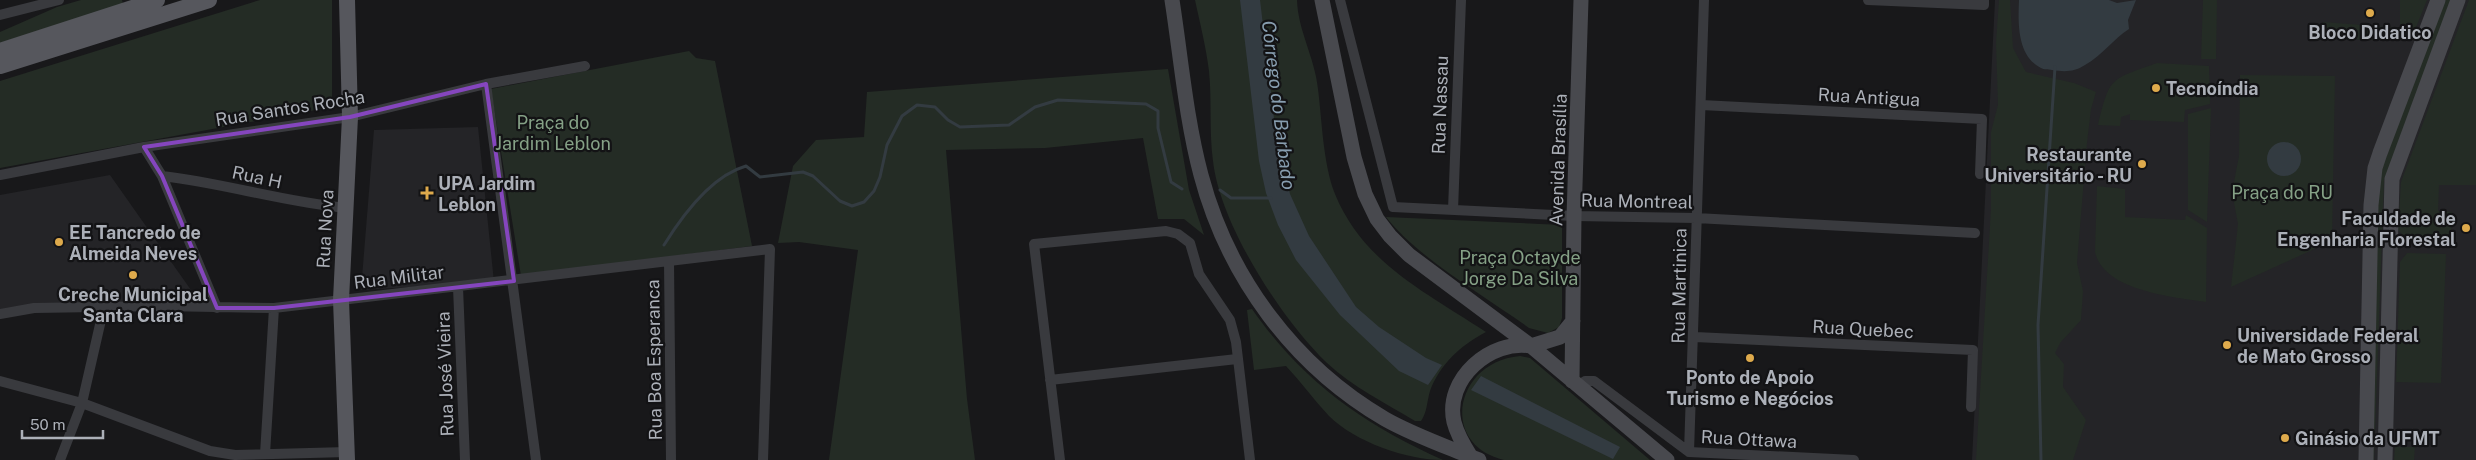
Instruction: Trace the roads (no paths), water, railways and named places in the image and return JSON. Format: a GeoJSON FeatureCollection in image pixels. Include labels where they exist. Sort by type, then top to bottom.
{"type":"FeatureCollection","features":[{"type":"Feature","properties":{"kind":"main road"},"geometry":{"type":"LineString","coordinates":[[0,51],[133,4],[157,0]]}},
{"type":"Feature","properties":{"kind":"main road"},"geometry":{"type":"LineString","coordinates":[[0,66],[209,0]]}},
{"type":"Feature","properties":{"kind":"main road","name":"Rua Nova"},"geometry":{"type":"LineString","coordinates":[[346,0],[350,117],[341,300],[347,456]]}},
{"type":"Feature","properties":{"kind":"street"},"geometry":{"type":"LineString","coordinates":[[0,15],[58,0]]}},
{"type":"Feature","properties":{"kind":"street"},"geometry":{"type":"LineString","coordinates":[[1172,0],[1200,175],[1222,236],[1246,284],[1284,334],[1303,355],[1360,403],[1413,433],[1475,458]]}},
{"type":"Feature","properties":{"kind":"street"},"geometry":{"type":"LineString","coordinates":[[1322,0],[1354,157],[1365,194],[1377,219],[1390,236],[1409,255],[1575,383],[1667,460]]}},
{"type":"Feature","properties":{"kind":"street","name":"Rua Montreal"},"geometry":{"type":"LineString","coordinates":[[1340,0],[1393,207],[1574,216],[1696,218],[1974,234]]}},
{"type":"Feature","properties":{"kind":"street","name":"Rua Nassau"},"geometry":{"type":"LineString","coordinates":[[1453,210],[1460,0]]}},
{"type":"Feature","properties":{"kind":"street","name":"Avenida Brasília"},"geometry":{"type":"LineString","coordinates":[[1575,383],[1573,321],[1574,216],[1582,0]]}},
{"type":"Feature","properties":{"kind":"street","name":"Rua Martinica"},"geometry":{"type":"LineString","coordinates":[[1689,452],[1704,0]]}},
{"type":"Feature","properties":{"kind":"street"},"geometry":{"type":"LineString","coordinates":[[1868,0],[1984,6],[1984,0]]}},
{"type":"Feature","properties":{"kind":"street"},"geometry":{"type":"LineString","coordinates":[[2366,460],[2371,205],[2375,168],[2438,0]]}},
{"type":"Feature","properties":{"kind":"street"},"geometry":{"type":"LineString","coordinates":[[2385,460],[2392,179],[2458,0]]}},
{"type":"Feature","properties":{"kind":"street","name":"Rua Santos Rocha"},"geometry":{"type":"LineString","coordinates":[[0,175],[144,147],[350,117],[486,84],[584,66]]}},
{"type":"Feature","properties":{"kind":"street"},"geometry":{"type":"LineString","coordinates":[[486,84],[514,280],[536,460]]}},
{"type":"Feature","properties":{"kind":"street","name":"Rua Antigua"},"geometry":{"type":"LineString","coordinates":[[1701,104],[1982,119],[1980,174]]}},
{"type":"Feature","properties":{"kind":"street"},"geometry":{"type":"LineString","coordinates":[[144,147],[162,176],[217,308]]}},
{"type":"Feature","properties":{"kind":"street","name":"Rua H"},"geometry":{"type":"LineString","coordinates":[[162,176],[209,182],[308,204],[346,208]]}},
{"type":"Feature","properties":{"kind":"street"},"geometry":{"type":"LineString","coordinates":[[1060,460],[1034,244],[1166,231],[1178,234],[1190,243],[1199,274],[1230,320],[1236,342],[1250,460]]}},
{"type":"Feature","properties":{"kind":"street","name":"Rua Militar"},"geometry":{"type":"LineString","coordinates":[[0,314],[34,308],[274,308],[770,249],[763,460]]}},
{"type":"Feature","properties":{"kind":"street","name":"Rua Boa Esperanca"},"geometry":{"type":"LineString","coordinates":[[669,260],[671,460]]}},
{"type":"Feature","properties":{"kind":"street","name":"Rua José Vieira"},"geometry":{"type":"LineString","coordinates":[[458,287],[465,460]]}},
{"type":"Feature","properties":{"kind":"street"},"geometry":{"type":"LineString","coordinates":[[60,460],[82,403],[104,307]]}},
{"type":"Feature","properties":{"kind":"street"},"geometry":{"type":"LineString","coordinates":[[265,454],[274,308]]}},
{"type":"Feature","properties":{"kind":"street"},"geometry":{"type":"LineString","coordinates":[[1475,458],[1454,421],[1455,395],[1468,371],[1481,358],[1497,350],[1525,346],[1560,337],[1573,321]]}},
{"type":"Feature","properties":{"kind":"street","name":"Rua Quebec"},"geometry":{"type":"LineString","coordinates":[[1694,337],[1973,350],[1971,407]]}},
{"type":"Feature","properties":{"kind":"street"},"geometry":{"type":"LineString","coordinates":[[1050,380],[1237,359]]}},
{"type":"Feature","properties":{"kind":"street"},"geometry":{"type":"LineString","coordinates":[[0,381],[82,403],[210,452],[234,457],[265,454],[347,456]]}},
{"type":"Feature","properties":{"kind":"street","name":"Rua Ottawa"},"geometry":{"type":"LineString","coordinates":[[1575,383],[1594,381],[1689,452],[1854,460]]}},
{"type":"Feature","properties":{"kind":"waterway"},"geometry":{"type":"LineString","coordinates":[[2041,460],[2038,325],[2055,67]]}},
{"type":"Feature","properties":{"kind":"waterway"},"geometry":{"type":"LineString","coordinates":[[664,245],[679,222],[709,188],[721,178],[746,166],[760,177],[803,172],[813,176],[840,201],[852,206],[864,202],[874,191],[880,177],[887,145],[902,116],[917,105],[935,107],[948,120],[960,127],[1009,125],[1035,107],[1058,100],[1146,104],[1158,111],[1158,128],[1171,182],[1182,189]]}},
{"type":"Feature","properties":{"kind":"waterway"},"geometry":{"type":"LineString","coordinates":[[1220,190],[1231,198],[1271,198]]}},
{"type":"Feature","properties":{"kind":"place","name":"Bloco Didatico"},"geometry":{"type":"Point","coordinates":[2370,13]}},
{"type":"Feature","properties":{"kind":"place","name":"Tecnoíndia"},"geometry":{"type":"Point","coordinates":[2156,88]}},
{"type":"Feature","properties":{"kind":"place","name":"Restaurante Universitário - RU"},"geometry":{"type":"Point","coordinates":[2142,164]}},
{"type":"Feature","properties":{"kind":"place","name":"UPA Jardim Leblon"},"geometry":{"type":"Point","coordinates":[427,193]}},
{"type":"Feature","properties":{"kind":"place","name":"Faculdade de Engenharia Florestal"},"geometry":{"type":"Point","coordinates":[2466,228]}},
{"type":"Feature","properties":{"kind":"place","name":"EE Tancredo de Almeida Neves"},"geometry":{"type":"Point","coordinates":[59,242]}},
{"type":"Feature","properties":{"kind":"place","name":"Creche Municipal Santa Clara"},"geometry":{"type":"Point","coordinates":[133,275]}},
{"type":"Feature","properties":{"kind":"place","name":"Universidade Federal de Mato Grosso"},"geometry":{"type":"Point","coordinates":[2227,345]}},
{"type":"Feature","properties":{"kind":"place","name":"Ponto de Apoio Turismo e Negócios"},"geometry":{"type":"Point","coordinates":[1750,358]}},
{"type":"Feature","properties":{"kind":"place","name":"Ginásio da UFMT"},"geometry":{"type":"Point","coordinates":[2285,438]}},
{"type":"Feature","properties":{"kind":"water label","name":"Córrego do Barbado"},"geometry":{"type":"Point","coordinates":[1279,105]}},
{"type":"Feature","properties":{"kind":"park label","name":"Praça do Jardim Leblon"},"geometry":{"type":"Point","coordinates":[553,132]}},
{"type":"Feature","properties":{"kind":"park label","name":"Praça do RU"},"geometry":{"type":"Point","coordinates":[2282,192]}},
{"type":"Feature","properties":{"kind":"park label","name":"Praça Octayde Jorge Da Silva"},"geometry":{"type":"Point","coordinates":[1520,267]}}]}
